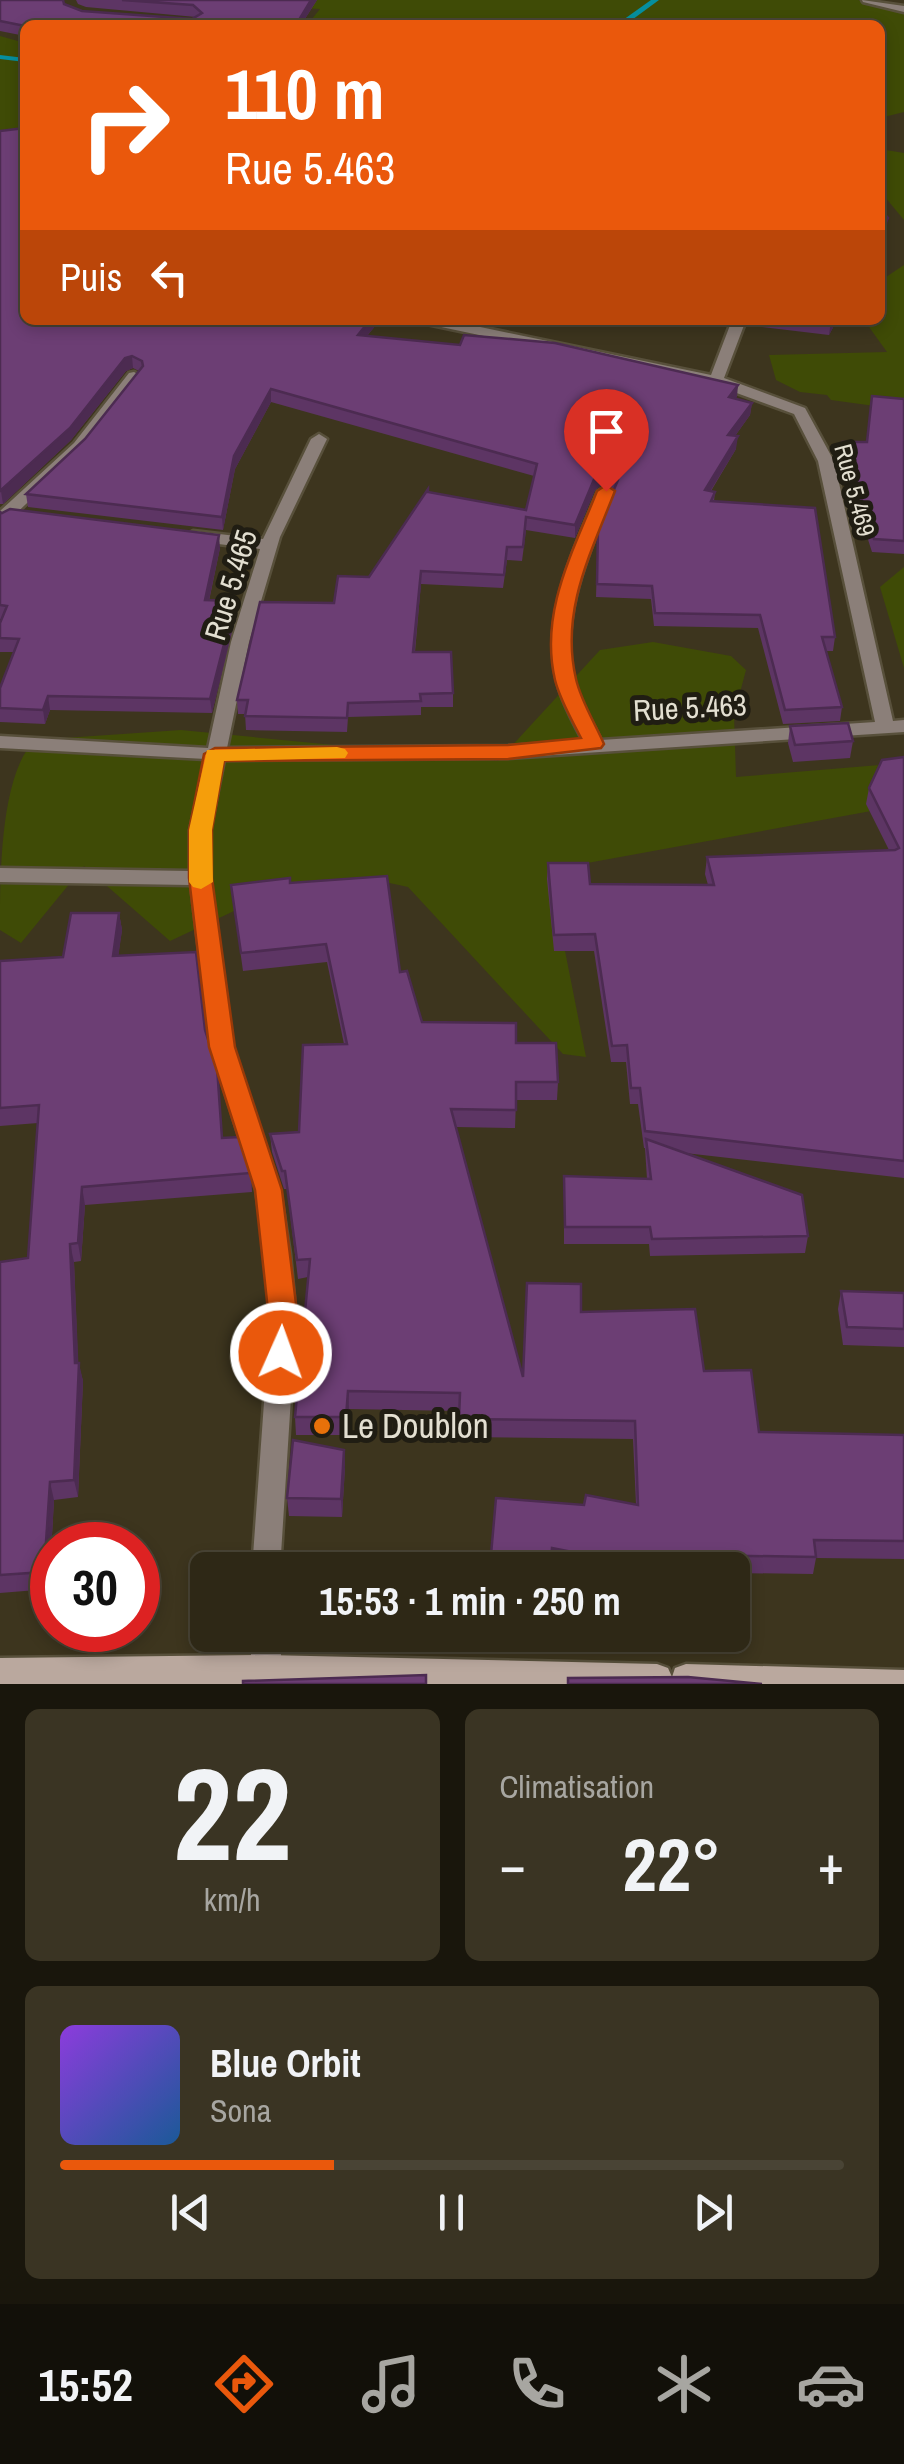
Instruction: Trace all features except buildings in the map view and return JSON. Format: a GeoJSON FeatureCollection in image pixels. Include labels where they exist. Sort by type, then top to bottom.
{"type":"FeatureCollection","features":[{"type":"Feature","properties":{"kind":"main road"},"geometry":{"type":"LineString","coordinates":[[0,1672],[266,1669],[904,1684]]}},
{"type":"Feature","properties":{"kind":"street"},"geometry":{"type":"LineString","coordinates":[[866,0],[904,9]]}},
{"type":"Feature","properties":{"kind":"street","name":"Rue 5.469"},"geometry":{"type":"LineString","coordinates":[[452,325],[716,380],[800,411],[826,461],[895,726]]}},
{"type":"Feature","properties":{"kind":"street"},"geometry":{"type":"LineString","coordinates":[[716,380],[737,325]]}},
{"type":"Feature","properties":{"kind":"street"},"geometry":{"type":"LineString","coordinates":[[3,515],[78,446],[134,376]]}},
{"type":"Feature","properties":{"kind":"street","name":"Rue 5.465"},"geometry":{"type":"LineString","coordinates":[[267,1552],[284,1320],[278,1254],[268,1190],[222,1047],[200,878],[200,830],[240,642],[270,545],[320,440]]}},
{"type":"Feature","properties":{"kind":"street"},"geometry":{"type":"LineString","coordinates":[[594,744],[566,682],[559,633],[565,597],[606,491]]}},
{"type":"Feature","properties":{"kind":"street"},"geometry":{"type":"LineString","coordinates":[[3,515],[28,516]]}},
{"type":"Feature","properties":{"kind":"street"},"geometry":{"type":"LineString","coordinates":[[177,534],[270,545]]}},
{"type":"Feature","properties":{"kind":"street","name":"Rue 5.463"},"geometry":{"type":"LineString","coordinates":[[0,742],[215,754],[508,752],[895,726]]}},
{"type":"Feature","properties":{"kind":"street"},"geometry":{"type":"LineString","coordinates":[[0,874],[200,878]]}},
{"type":"Feature","properties":{"kind":"street"},"geometry":{"type":"LineString","coordinates":[[266,1652],[266,1669]]}},
{"type":"Feature","properties":{"kind":"green space"},"geometry":{"type":"Polygon","coordinates":[[[192,0],[858,0],[904,11],[904,112],[885,117],[885,20],[311,20],[320,9],[192,0]]]}},
{"type":"Feature","properties":{"kind":"green space"},"geometry":{"type":"Polygon","coordinates":[[[0,36],[20,42],[20,133],[0,135],[0,36]]]}},
{"type":"Feature","properties":{"kind":"green space"},"geometry":{"type":"Polygon","coordinates":[[[885,150],[904,153],[904,220],[885,197],[885,150]]]}},
{"type":"Feature","properties":{"kind":"green space"},"geometry":{"type":"Polygon","coordinates":[[[904,265],[904,410],[831,400],[827,395],[800,392],[776,380],[769,355],[887,352],[868,325],[885,325],[885,278],[904,265]]]}},
{"type":"Feature","properties":{"kind":"green space"},"geometry":{"type":"Polygon","coordinates":[[[904,567],[904,668],[880,587],[904,567]]]}},
{"type":"Feature","properties":{"kind":"green space"},"geometry":{"type":"Polygon","coordinates":[[[653,642],[731,656],[746,670],[734,715],[736,777],[904,763],[904,805],[549,870],[586,1057],[563,1054],[408,887],[362,877],[296,882],[170,941],[84,866],[21,943],[0,930],[4,828],[15,776],[35,740],[181,730],[498,761],[600,650],[653,642]]]}},
{"type":"Feature","properties":{"kind":"waterway"},"geometry":{"type":"LineString","coordinates":[[627,20],[656,0]]}},
{"type":"Feature","properties":{"kind":"waterway"},"geometry":{"type":"LineString","coordinates":[[0,57],[20,59]]}},
{"type":"Feature","properties":{"kind":"slow traffic"},"geometry":{"type":"LineString","coordinates":[[201,882],[200,830],[215,754],[337,753]]}},
{"type":"Feature","properties":{"kind":"place","name":"Le Doublon"},"geometry":{"type":"Point","coordinates":[322,1426]}},
{"type":"Feature","properties":{"kind":"route"},"geometry":{"type":"LineString","coordinates":[[281,1353],[284,1320],[268,1190],[222,1047],[200,878],[200,830],[215,754],[508,752],[594,744],[566,682],[559,633],[565,597],[606,491]]}}]}
